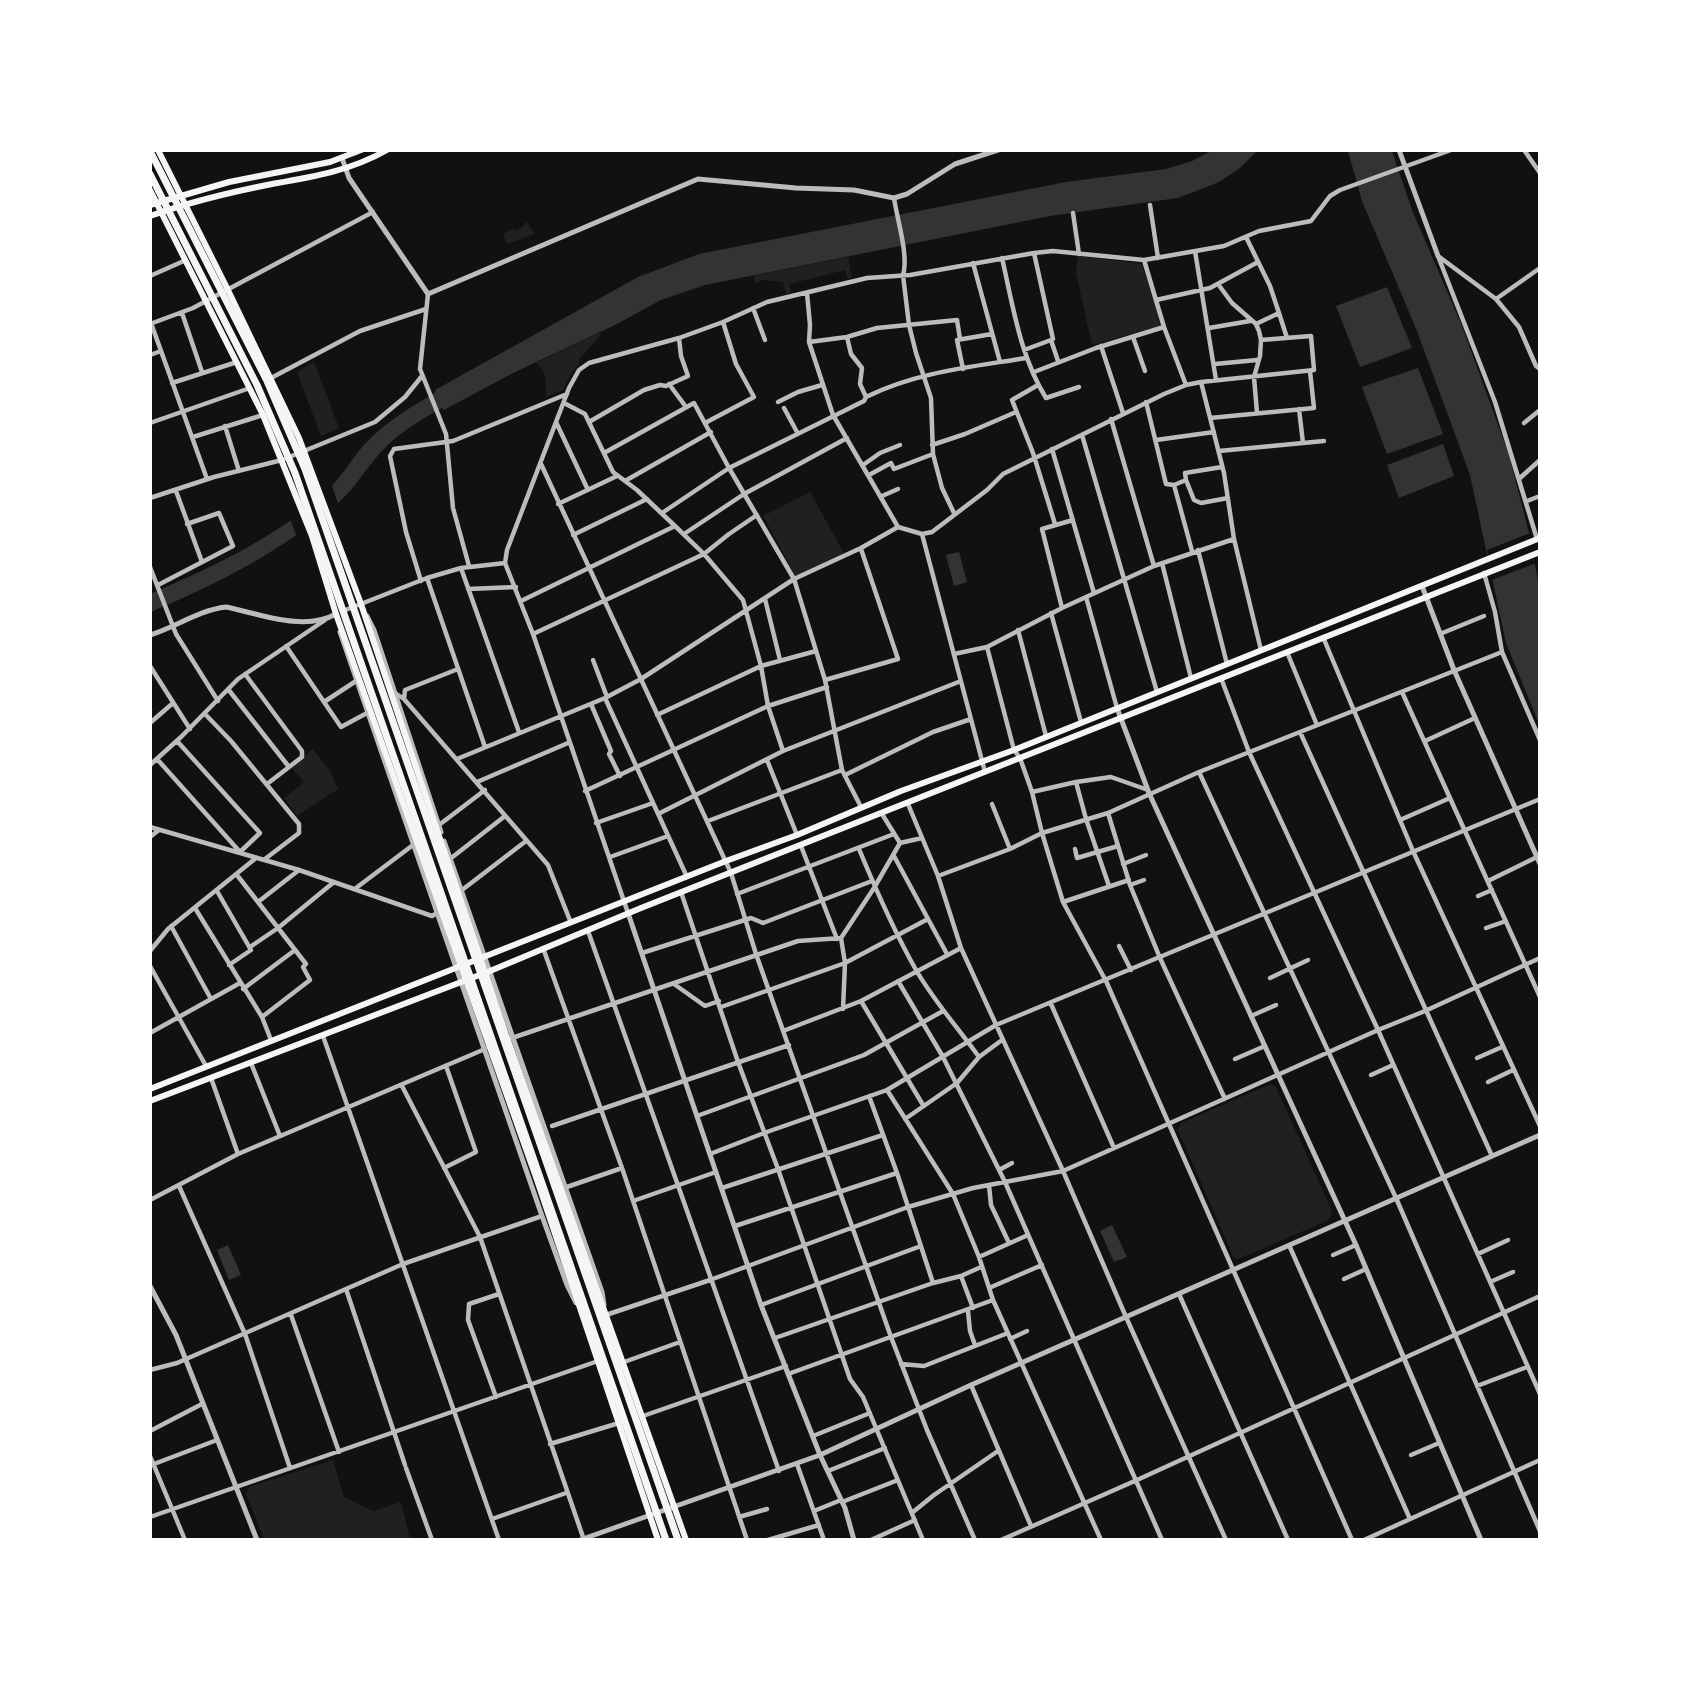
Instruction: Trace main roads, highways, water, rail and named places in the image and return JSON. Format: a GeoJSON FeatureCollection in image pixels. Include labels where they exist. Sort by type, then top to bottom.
{"type":"FeatureCollection","features":[{"type":"Feature","properties":{"kind":"highway"},"geometry":{"type":"LineString","coordinates":[[150,151],[267,381],[304,469],[678,1539]]}},
{"type":"Feature","properties":{"kind":"highway"},"geometry":{"type":"LineString","coordinates":[[150,174],[257,385],[295,473],[666,1539]]}},
{"type":"Feature","properties":{"kind":"main road"},"geometry":{"type":"LineString","coordinates":[[158,150],[271,378],[316,484],[361,604],[506,1035],[687,1539]]}},
{"type":"Feature","properties":{"kind":"main road"},"geometry":{"type":"LineString","coordinates":[[154,204],[180,195],[342,158],[362,150]]}},
{"type":"Feature","properties":{"kind":"main road"},"geometry":{"type":"LineString","coordinates":[[150,216],[185,205],[346,168],[387,150]]}},
{"type":"Feature","properties":{"kind":"main road"},"geometry":{"type":"LineString","coordinates":[[150,190],[154,204],[161,212],[264,415],[312,536],[336,614],[586,1321],[658,1539]]}},
{"type":"Feature","properties":{"kind":"main road"},"geometry":{"type":"LineString","coordinates":[[150,1089],[797,835],[861,807],[1014,750],[1536,540]]}},
{"type":"Feature","properties":{"kind":"main road"},"geometry":{"type":"LineString","coordinates":[[150,1101],[490,971],[628,913],[1537,553]]}}]}
